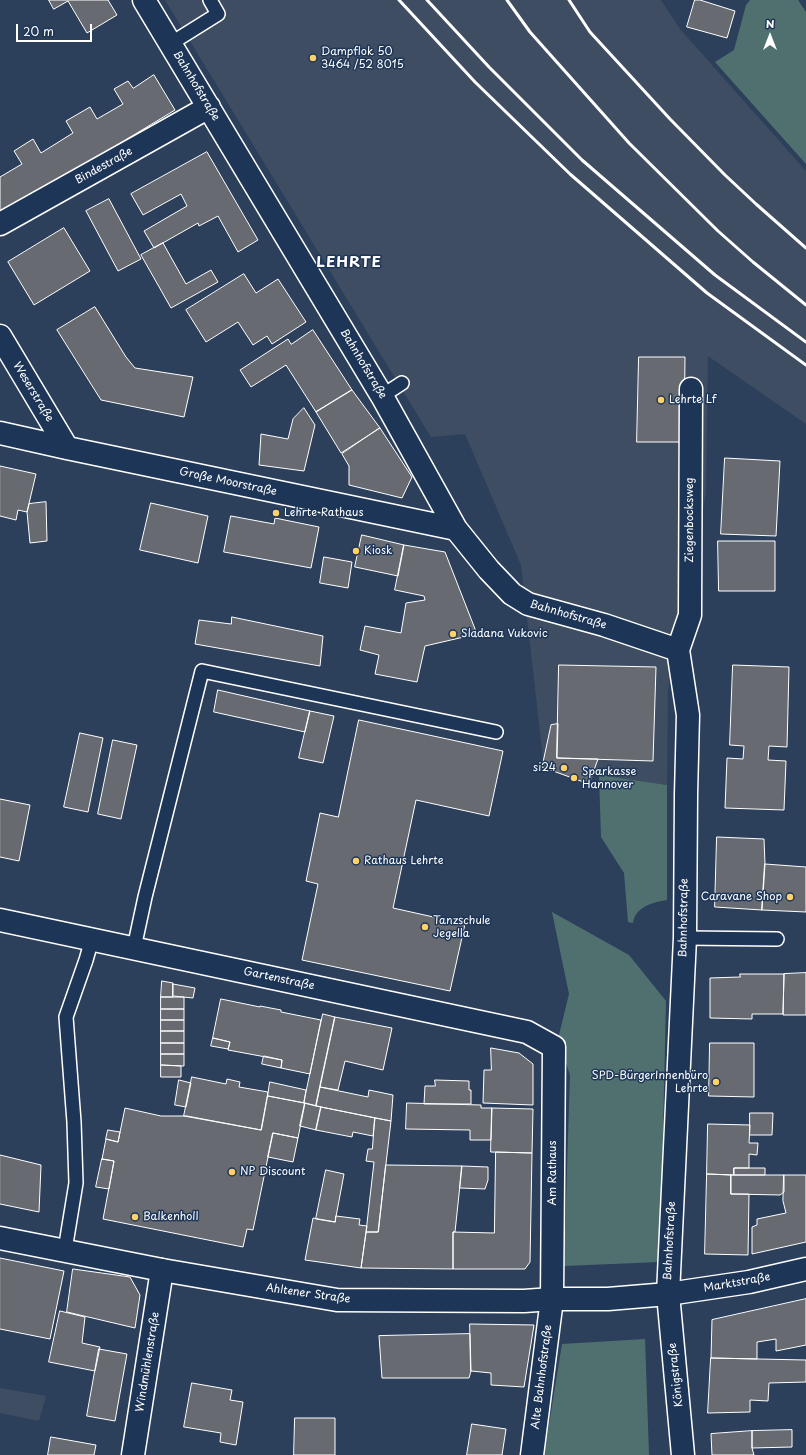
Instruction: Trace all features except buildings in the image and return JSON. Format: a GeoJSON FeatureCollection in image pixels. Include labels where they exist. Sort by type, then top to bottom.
{"type":"FeatureCollection","features":[{"type":"Feature","properties":{"kind":"street","name":"Bahnhofstraße"},"geometry":{"type":"LineString","coordinates":[[144,0],[382,396],[456,530],[489,570],[512,594],[528,604],[604,624],[678,650],[688,715],[684,938],[668,1294]]}},
{"type":"Feature","properties":{"kind":"street","name":"Bindestraße"},"geometry":{"type":"LineString","coordinates":[[0,224],[209,107]]}},
{"type":"Feature","properties":{"kind":"street","name":"Weserstraße"},"geometry":{"type":"LineString","coordinates":[[0,336],[67,448]]}},
{"type":"Feature","properties":{"kind":"street","name":"Ziegenbocksweg"},"geometry":{"type":"LineString","coordinates":[[678,650],[690,615],[691,389]]}},
{"type":"Feature","properties":{"kind":"street","name":"Große Moorstraße"},"geometry":{"type":"LineString","coordinates":[[0,433],[456,530]]}},
{"type":"Feature","properties":{"kind":"street","name":"Gartenstraße"},"geometry":{"type":"LineString","coordinates":[[0,920],[527,1032],[554,1048]]}},
{"type":"Feature","properties":{"kind":"street","name":"Am Rathaus"},"geometry":{"type":"LineString","coordinates":[[552,1299],[554,1048]]}},
{"type":"Feature","properties":{"kind":"street","name":"Ahltener Straße"},"geometry":{"type":"LineString","coordinates":[[0,1238],[162,1270],[337,1300],[524,1301],[552,1299],[608,1299],[668,1294]]}},
{"type":"Feature","properties":{"kind":"street","name":"Marktstraße"},"geometry":{"type":"LineString","coordinates":[[668,1294],[749,1282],[806,1269]]}},
{"type":"Feature","properties":{"kind":"street","name":"Windmühlenstraße"},"geometry":{"type":"LineString","coordinates":[[133,1455],[162,1270]]}},
{"type":"Feature","properties":{"kind":"street","name":"Königstraße"},"geometry":{"type":"LineString","coordinates":[[668,1294],[683,1453]]}},
{"type":"Feature","properties":{"kind":"street","name":"Alte Bahnhofstraße"},"geometry":{"type":"LineString","coordinates":[[532,1455],[552,1299]]}},
{"type":"Feature","properties":{"kind":"lane"},"geometry":{"type":"LineString","coordinates":[[170,44],[218,14],[210,0]]}},
{"type":"Feature","properties":{"kind":"lane"},"geometry":{"type":"LineString","coordinates":[[382,396],[402,383]]}},
{"type":"Feature","properties":{"kind":"lane"},"geometry":{"type":"LineString","coordinates":[[134,948],[145,898],[202,671],[496,732]]}},
{"type":"Feature","properties":{"kind":"lane"},"geometry":{"type":"LineString","coordinates":[[684,938],[777,939]]}},
{"type":"Feature","properties":{"kind":"lane"},"geometry":{"type":"LineString","coordinates":[[65,1250],[76,1183],[74,1122],[66,1017],[92,939]]}},
{"type":"Feature","properties":{"kind":"shaded area"},"geometry":{"type":"Polygon","coordinates":[[[165,0],[661,0],[680,29],[806,171],[806,424],[708,356],[706,493],[668,689],[667,785],[544,767],[521,565],[465,434],[431,437],[165,0]]]}},
{"type":"Feature","properties":{"kind":"shaded area"},"geometry":{"type":"Polygon","coordinates":[[[0,1388],[46,1396],[39,1421],[0,1413],[0,1388]]]}},
{"type":"Feature","properties":{"kind":"green space"},"geometry":{"type":"Polygon","coordinates":[[[750,0],[798,0],[806,12],[806,164],[715,62],[734,50],[746,5],[750,0]]]}},
{"type":"Feature","properties":{"kind":"green space"},"geometry":{"type":"Polygon","coordinates":[[[599,775],[667,785],[667,900],[656,902],[641,909],[634,918],[633,923],[628,922],[624,873],[601,837],[599,775]]]}},
{"type":"Feature","properties":{"kind":"green space"},"geometry":{"type":"Polygon","coordinates":[[[552,912],[629,955],[666,1001],[660,1262],[564,1266],[570,1075],[558,1039],[569,994],[552,912]]]}},
{"type":"Feature","properties":{"kind":"green space"},"geometry":{"type":"Polygon","coordinates":[[[645,1339],[649,1455],[544,1455],[562,1344],[645,1339]]]}},
{"type":"Feature","properties":{"kind":"railway"},"geometry":{"type":"LineString","coordinates":[[399,0],[475,82],[570,174],[707,293],[806,365]]}},
{"type":"Feature","properties":{"kind":"railway"},"geometry":{"type":"LineString","coordinates":[[427,0],[489,67],[582,160],[715,275],[806,342]]}},
{"type":"Feature","properties":{"kind":"railway"},"geometry":{"type":"LineString","coordinates":[[507,0],[530,32],[629,143],[718,231],[753,262],[806,305]]}},
{"type":"Feature","properties":{"kind":"railway"},"geometry":{"type":"LineString","coordinates":[[569,0],[590,32],[670,119],[725,175],[806,248]]}},
{"type":"Feature","properties":{"kind":"place","name":"Dampflok 50 3464 /52 8015"},"geometry":{"type":"Point","coordinates":[313,58]}},
{"type":"Feature","properties":{"kind":"place","name":"Lehrte Lf"},"geometry":{"type":"Point","coordinates":[661,400]}},
{"type":"Feature","properties":{"kind":"place","name":"Lehrte Rathaus"},"geometry":{"type":"Point","coordinates":[276,513]}},
{"type":"Feature","properties":{"kind":"place","name":"Kiosk"},"geometry":{"type":"Point","coordinates":[356,551]}},
{"type":"Feature","properties":{"kind":"place","name":"Sladana Vukovic"},"geometry":{"type":"Point","coordinates":[453,634]}},
{"type":"Feature","properties":{"kind":"place","name":"si24"},"geometry":{"type":"Point","coordinates":[564,768]}},
{"type":"Feature","properties":{"kind":"place","name":"Sparkasse Hannover"},"geometry":{"type":"Point","coordinates":[574,778]}},
{"type":"Feature","properties":{"kind":"place","name":"Rathaus Lehrte"},"geometry":{"type":"Point","coordinates":[356,861]}},
{"type":"Feature","properties":{"kind":"place","name":"Caravane Shop"},"geometry":{"type":"Point","coordinates":[790,897]}},
{"type":"Feature","properties":{"kind":"place","name":"Tanzschule Jegella"},"geometry":{"type":"Point","coordinates":[425,927]}},
{"type":"Feature","properties":{"kind":"place","name":"SPD-BürgerInnenbüro Lehrte"},"geometry":{"type":"Point","coordinates":[716,1082]}},
{"type":"Feature","properties":{"kind":"place","name":"NP Discount"},"geometry":{"type":"Point","coordinates":[232,1172]}},
{"type":"Feature","properties":{"kind":"place","name":"Balkenholl"},"geometry":{"type":"Point","coordinates":[135,1217]}},
{"type":"Feature","properties":{"kind":"district","name":"LEHRTE"},"geometry":{"type":"Point","coordinates":[349,263]}}]}
